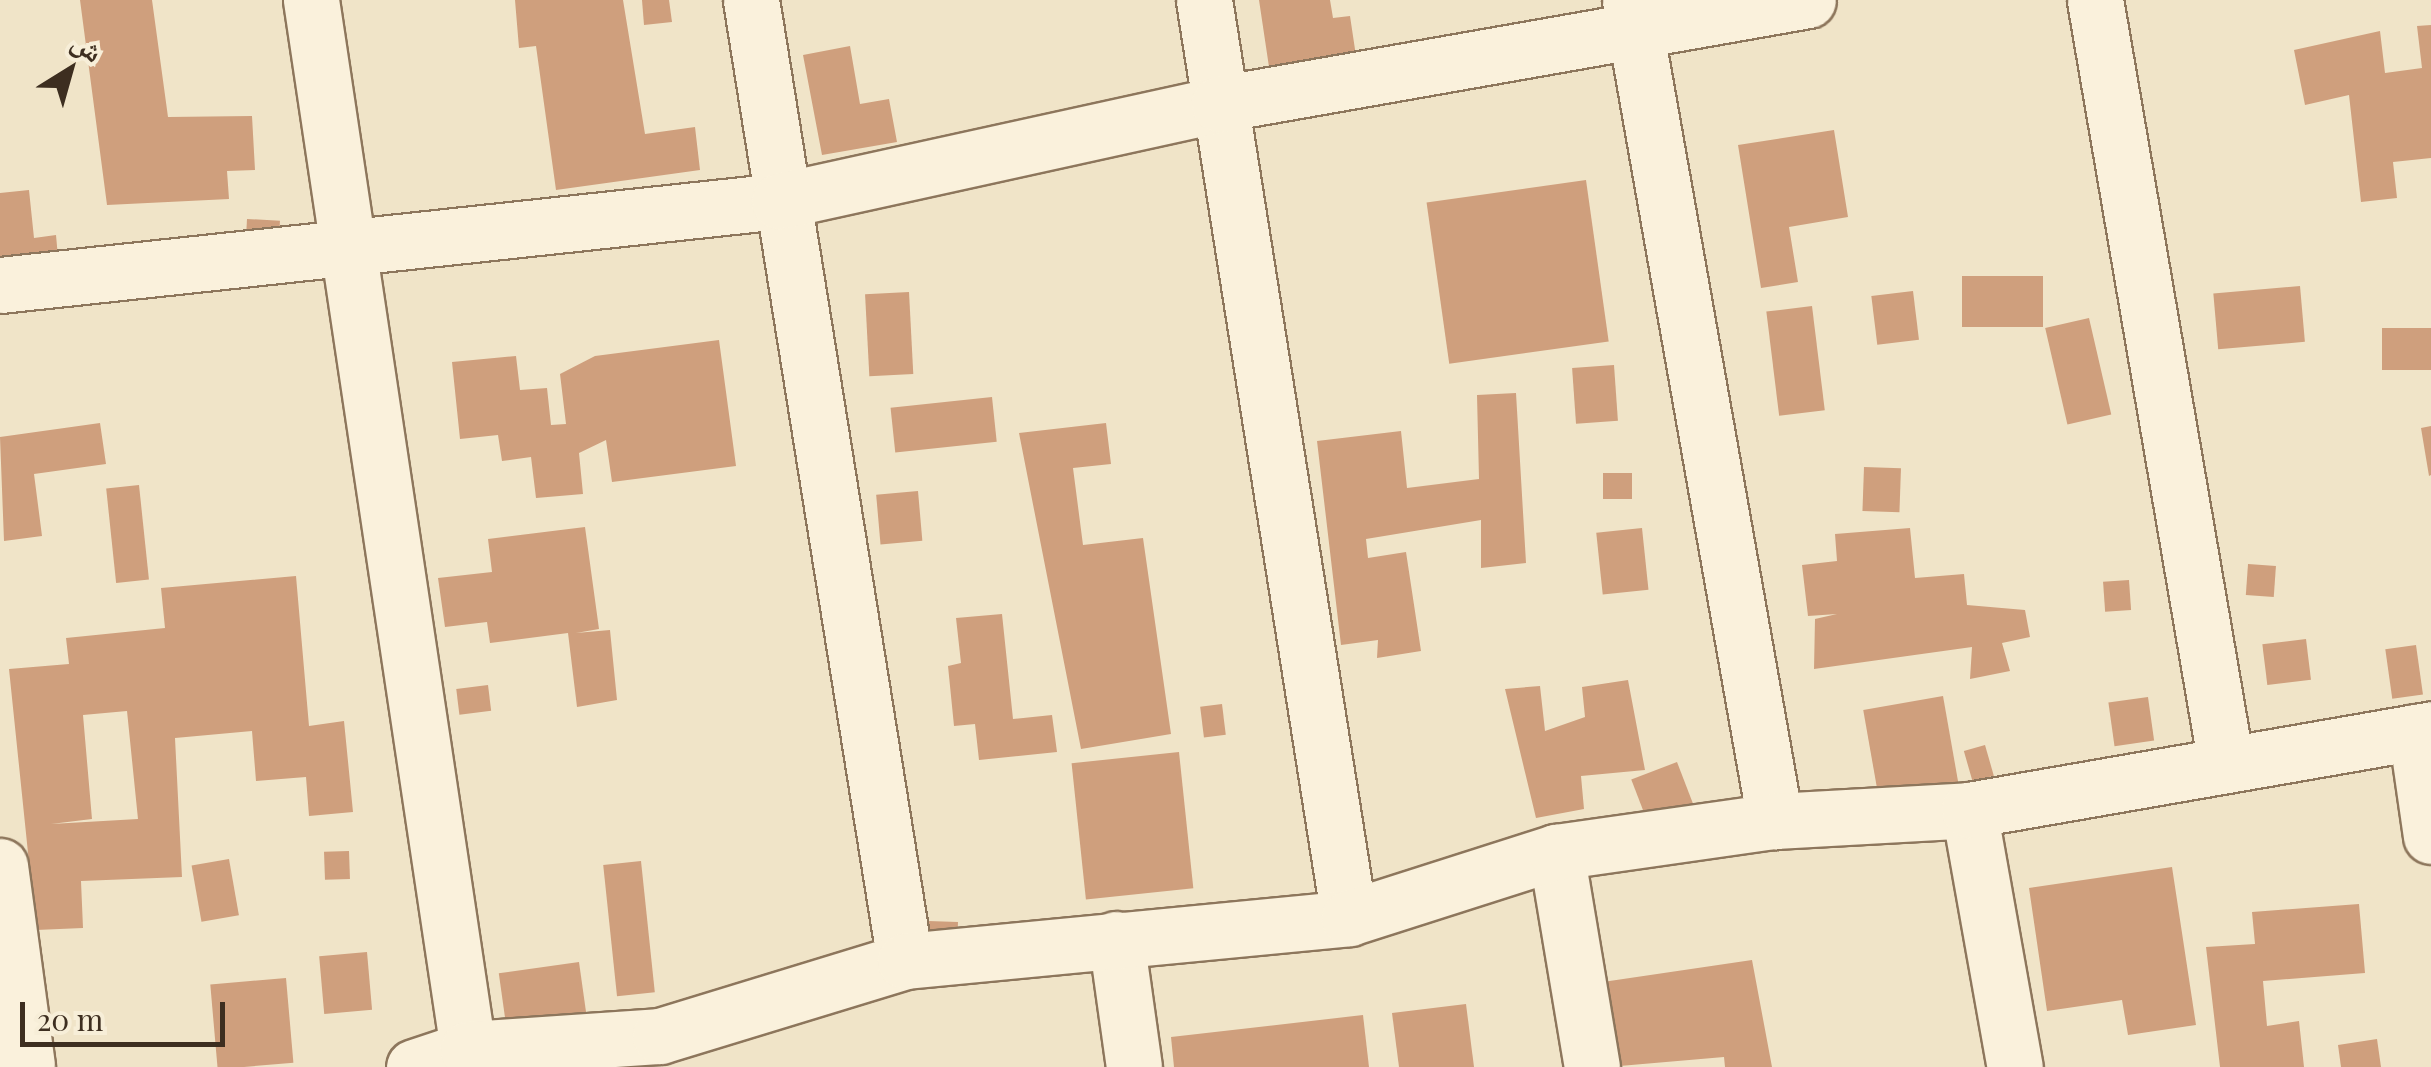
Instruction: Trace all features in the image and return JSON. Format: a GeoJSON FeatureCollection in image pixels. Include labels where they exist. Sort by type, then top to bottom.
{"type":"FeatureCollection","features":[{"type":"Feature","properties":{"kind":"street"},"geometry":{"type":"LineString","coordinates":[[311,0],[468,1049]]}},
{"type":"Feature","properties":{"kind":"street"},"geometry":{"type":"LineString","coordinates":[[751,0],[779,201],[904,961]]}},
{"type":"Feature","properties":{"kind":"street"},"geometry":{"type":"LineString","coordinates":[[1204,0],[1348,918]]}},
{"type":"Feature","properties":{"kind":"street"},"geometry":{"type":"LineString","coordinates":[[0,285],[351,253],[779,201],[1632,14],[1808,0]]}},
{"type":"Feature","properties":{"kind":"street"},"geometry":{"type":"LineString","coordinates":[[2095,0],[2225,758]]}},
{"type":"Feature","properties":{"kind":"street"},"geometry":{"type":"LineString","coordinates":[[1632,14],[1775,821]]}},
{"type":"Feature","properties":{"kind":"street"},"geometry":{"type":"LineString","coordinates":[[414,1067],[468,1049],[662,1052],[904,961],[1348,918],[1556,852],[1775,821],[1968,810],[2225,758],[2423,730],[2431,836]]}},
{"type":"Feature","properties":{"kind":"street"},"geometry":{"type":"LineString","coordinates":[[1968,810],[2016,1067]]}},
{"type":"Feature","properties":{"kind":"street"},"geometry":{"type":"LineString","coordinates":[[1556,852],[1592,1067]]}},
{"type":"Feature","properties":{"kind":"street"},"geometry":{"type":"LineString","coordinates":[[0,866],[28,1066]]}},
{"type":"Feature","properties":{"kind":"street"},"geometry":{"type":"LineString","coordinates":[[1116,940],[1134,1067]]}},
{"type":"Feature","properties":{"kind":"building"},"geometry":{"type":"Polygon","coordinates":[[[80,0],[152,0],[168,117],[252,116],[255,170],[227,171],[229,199],[107,205],[80,0]]]}},
{"type":"Feature","properties":{"kind":"building"},"geometry":{"type":"Polygon","coordinates":[[[515,0],[623,0],[645,134],[695,127],[700,170],[556,190],[536,46],[519,48],[515,0]]]}},
{"type":"Feature","properties":{"kind":"building"},"geometry":{"type":"Polygon","coordinates":[[[642,0],[669,0],[672,22],[644,25],[642,0]]]}},
{"type":"Feature","properties":{"kind":"building"},"geometry":{"type":"Polygon","coordinates":[[[1259,0],[1330,0],[1333,18],[1350,16],[1356,56],[1269,67],[1259,0]]]}},
{"type":"Feature","properties":{"kind":"building"},"geometry":{"type":"Polygon","coordinates":[[[2431,25],[2431,158],[2393,162],[2397,198],[2361,202],[2349,95],[2305,105],[2294,50],[2380,31],[2385,73],[2422,68],[2417,26],[2431,25]]]}},
{"type":"Feature","properties":{"kind":"building"},"geometry":{"type":"Polygon","coordinates":[[[850,46],[860,104],[889,99],[897,142],[822,155],[803,55],[850,46]]]}},
{"type":"Feature","properties":{"kind":"building"},"geometry":{"type":"Polygon","coordinates":[[[1834,130],[1848,217],[1789,227],[1798,282],[1761,288],[1738,145],[1834,130]]]}},
{"type":"Feature","properties":{"kind":"building"},"geometry":{"type":"Polygon","coordinates":[[[1586,180],[1609,341],[1449,364],[1427,202],[1586,180]]]}},
{"type":"Feature","properties":{"kind":"building"},"geometry":{"type":"Polygon","coordinates":[[[29,190],[34,238],[56,235],[59,268],[0,274],[0,193],[29,190]]]}},
{"type":"Feature","properties":{"kind":"building"},"geometry":{"type":"Polygon","coordinates":[[[247,219],[280,221],[279,248],[246,246],[247,219]]]}},
{"type":"Feature","properties":{"kind":"building"},"geometry":{"type":"Polygon","coordinates":[[[1962,276],[2043,276],[2043,327],[1962,327],[1962,276]]]}},
{"type":"Feature","properties":{"kind":"building"},"geometry":{"type":"Polygon","coordinates":[[[2300,286],[2305,342],[2218,349],[2213,294],[2300,286]]]}},
{"type":"Feature","properties":{"kind":"building"},"geometry":{"type":"Polygon","coordinates":[[[1913,291],[1919,340],[1877,345],[1871,296],[1913,291]]]}},
{"type":"Feature","properties":{"kind":"building"},"geometry":{"type":"Polygon","coordinates":[[[909,292],[913,374],[869,376],[865,294],[909,292]]]}},
{"type":"Feature","properties":{"kind":"building"},"geometry":{"type":"Polygon","coordinates":[[[1812,306],[1825,410],[1779,416],[1766,312],[1812,306]]]}},
{"type":"Feature","properties":{"kind":"building"},"geometry":{"type":"Polygon","coordinates":[[[2089,318],[2111,414],[2067,425],[2045,328],[2089,318]]]}},
{"type":"Feature","properties":{"kind":"building"},"geometry":{"type":"Polygon","coordinates":[[[2382,328],[2431,328],[2431,370],[2382,370],[2382,328]]]}},
{"type":"Feature","properties":{"kind":"building"},"geometry":{"type":"Polygon","coordinates":[[[719,340],[736,466],[612,482],[606,440],[579,453],[583,494],[536,498],[531,457],[502,461],[498,435],[460,439],[452,362],[516,356],[520,390],[547,388],[551,425],[566,424],[560,374],[595,356],[719,340]]]}},
{"type":"Feature","properties":{"kind":"building"},"geometry":{"type":"Polygon","coordinates":[[[1614,365],[1618,421],[1576,424],[1572,368],[1614,365]]]}},
{"type":"Feature","properties":{"kind":"building"},"geometry":{"type":"Polygon","coordinates":[[[1516,393],[1526,563],[1481,568],[1481,520],[1366,539],[1368,558],[1406,552],[1421,651],[1377,658],[1378,640],[1341,645],[1317,441],[1401,431],[1407,488],[1479,479],[1477,395],[1516,393]]]}},
{"type":"Feature","properties":{"kind":"building"},"geometry":{"type":"Polygon","coordinates":[[[992,397],[997,442],[895,452],[891,408],[992,397]]]}},
{"type":"Feature","properties":{"kind":"building"},"geometry":{"type":"Polygon","coordinates":[[[100,423],[106,464],[34,474],[42,536],[4,541],[0,437],[100,423]]]}},
{"type":"Feature","properties":{"kind":"building"},"geometry":{"type":"Polygon","coordinates":[[[1106,423],[1111,464],[1073,468],[1083,545],[1143,538],[1171,734],[1081,749],[1019,433],[1106,423]]]}},
{"type":"Feature","properties":{"kind":"building"},"geometry":{"type":"Polygon","coordinates":[[[2431,426],[2431,475],[2429,476],[2421,428],[2431,426]]]}},
{"type":"Feature","properties":{"kind":"building"},"geometry":{"type":"Polygon","coordinates":[[[1864,467],[1901,468],[1899,512],[1862,511],[1864,467]]]}},
{"type":"Feature","properties":{"kind":"building"},"geometry":{"type":"Polygon","coordinates":[[[1603,473],[1632,473],[1632,499],[1603,499],[1603,473]]]}},
{"type":"Feature","properties":{"kind":"building"},"geometry":{"type":"Polygon","coordinates":[[[139,485],[149,579],[116,583],[106,488],[139,485]]]}},
{"type":"Feature","properties":{"kind":"building"},"geometry":{"type":"Polygon","coordinates":[[[918,491],[922,541],[881,544],[876,495],[918,491]]]}},
{"type":"Feature","properties":{"kind":"building"},"geometry":{"type":"Polygon","coordinates":[[[585,527],[599,629],[576,633],[610,630],[617,700],[577,707],[568,633],[490,643],[487,622],[445,627],[438,578],[492,572],[488,539],[585,527]]]}},
{"type":"Feature","properties":{"kind":"building"},"geometry":{"type":"Polygon","coordinates":[[[1642,528],[1648,590],[1603,594],[1596,533],[1642,528]]]}},
{"type":"Feature","properties":{"kind":"building"},"geometry":{"type":"Polygon","coordinates":[[[1910,528],[1915,578],[1964,574],[1967,605],[2025,610],[2030,637],[2002,643],[2010,671],[1970,679],[1972,647],[1814,669],[1815,619],[1837,614],[1808,616],[1802,565],[1837,561],[1835,534],[1910,528]]]}},
{"type":"Feature","properties":{"kind":"building"},"geometry":{"type":"Polygon","coordinates":[[[2248,564],[2276,566],[2274,597],[2246,595],[2248,564]]]}},
{"type":"Feature","properties":{"kind":"building"},"geometry":{"type":"Polygon","coordinates":[[[296,576],[309,726],[344,721],[353,812],[309,816],[306,777],[256,781],[252,731],[175,738],[182,877],[81,881],[83,928],[36,930],[9,669],[69,664],[66,638],[165,628],[161,588],[296,576]],[[127,711],[83,715],[92,819],[51,824],[138,819],[127,711]]]}},
{"type":"Feature","properties":{"kind":"building"},"geometry":{"type":"Polygon","coordinates":[[[2129,580],[2131,610],[2105,612],[2103,582],[2129,580]]]}},
{"type":"Feature","properties":{"kind":"building"},"geometry":{"type":"Polygon","coordinates":[[[1002,614],[1013,719],[1052,715],[1057,752],[979,760],[975,724],[954,726],[948,666],[961,663],[956,618],[1002,614]]]}},
{"type":"Feature","properties":{"kind":"building"},"geometry":{"type":"Polygon","coordinates":[[[2306,639],[2311,680],[2267,685],[2262,644],[2306,639]]]}},
{"type":"Feature","properties":{"kind":"building"},"geometry":{"type":"Polygon","coordinates":[[[2416,645],[2423,695],[2392,699],[2385,649],[2416,645]]]}},
{"type":"Feature","properties":{"kind":"building"},"geometry":{"type":"Polygon","coordinates":[[[1628,680],[1645,770],[1581,776],[1584,809],[1536,818],[1505,689],[1540,686],[1545,731],[1585,717],[1582,687],[1628,680]]]}},
{"type":"Feature","properties":{"kind":"building"},"geometry":{"type":"Polygon","coordinates":[[[488,685],[491,711],[459,715],[456,689],[488,685]]]}},
{"type":"Feature","properties":{"kind":"building"},"geometry":{"type":"Polygon","coordinates":[[[1943,696],[1958,783],[1879,797],[1863,710],[1943,696]]]}},
{"type":"Feature","properties":{"kind":"building"},"geometry":{"type":"Polygon","coordinates":[[[2148,697],[2154,741],[2115,746],[2108,703],[2148,697]]]}},
{"type":"Feature","properties":{"kind":"building"},"geometry":{"type":"Polygon","coordinates":[[[1222,704],[1226,735],[1204,737],[1200,707],[1222,704]]]}},
{"type":"Feature","properties":{"kind":"building"},"geometry":{"type":"Polygon","coordinates":[[[1985,745],[1994,776],[1973,782],[1964,751],[1985,745]]]}},
{"type":"Feature","properties":{"kind":"building"},"geometry":{"type":"Polygon","coordinates":[[[1179,752],[1193,888],[1086,900],[1072,763],[1179,752]]]}},
{"type":"Feature","properties":{"kind":"building"},"geometry":{"type":"Polygon","coordinates":[[[1677,762],[1694,807],[1648,824],[1631,780],[1677,762]]]}},
{"type":"Feature","properties":{"kind":"building"},"geometry":{"type":"Polygon","coordinates":[[[349,851],[350,879],[325,880],[324,852],[349,851]]]}},
{"type":"Feature","properties":{"kind":"building"},"geometry":{"type":"Polygon","coordinates":[[[229,859],[239,915],[201,922],[192,866],[229,859]]]}},
{"type":"Feature","properties":{"kind":"building"},"geometry":{"type":"Polygon","coordinates":[[[641,861],[655,992],[617,996],[603,865],[641,861]]]}},
{"type":"Feature","properties":{"kind":"building"},"geometry":{"type":"Polygon","coordinates":[[[2172,867],[2196,1025],[2128,1035],[2122,1000],[2047,1011],[2029,888],[2172,867]]]}},
{"type":"Feature","properties":{"kind":"building"},"geometry":{"type":"Polygon","coordinates":[[[2359,904],[2365,973],[2263,981],[2267,1026],[2299,1021],[2304,1067],[2220,1067],[2206,947],[2255,944],[2252,912],[2359,904]]]}},
{"type":"Feature","properties":{"kind":"building"},"geometry":{"type":"Polygon","coordinates":[[[928,921],[958,922],[957,945],[927,944],[928,921]]]}},
{"type":"Feature","properties":{"kind":"building"},"geometry":{"type":"Polygon","coordinates":[[[367,952],[372,1010],[324,1014],[319,956],[367,952]]]}},
{"type":"Feature","properties":{"kind":"building"},"geometry":{"type":"Polygon","coordinates":[[[1752,960],[1772,1067],[1725,1067],[1724,1057],[1608,1067],[1596,983],[1752,960]]]}},
{"type":"Feature","properties":{"kind":"building"},"geometry":{"type":"Polygon","coordinates":[[[579,962],[586,1013],[506,1024],[499,973],[579,962]]]}},
{"type":"Feature","properties":{"kind":"building"},"geometry":{"type":"Polygon","coordinates":[[[286,978],[293,1063],[217,1067],[210,985],[286,978]]]}},
{"type":"Feature","properties":{"kind":"building"},"geometry":{"type":"Polygon","coordinates":[[[1466,1004],[1474,1067],[1399,1067],[1392,1013],[1466,1004]]]}},
{"type":"Feature","properties":{"kind":"building"},"geometry":{"type":"Polygon","coordinates":[[[1363,1015],[1369,1067],[1174,1067],[1171,1037],[1363,1015]]]}},
{"type":"Feature","properties":{"kind":"building"},"geometry":{"type":"Polygon","coordinates":[[[2377,1039],[2381,1067],[2341,1067],[2338,1045],[2377,1039]]]}}]}
